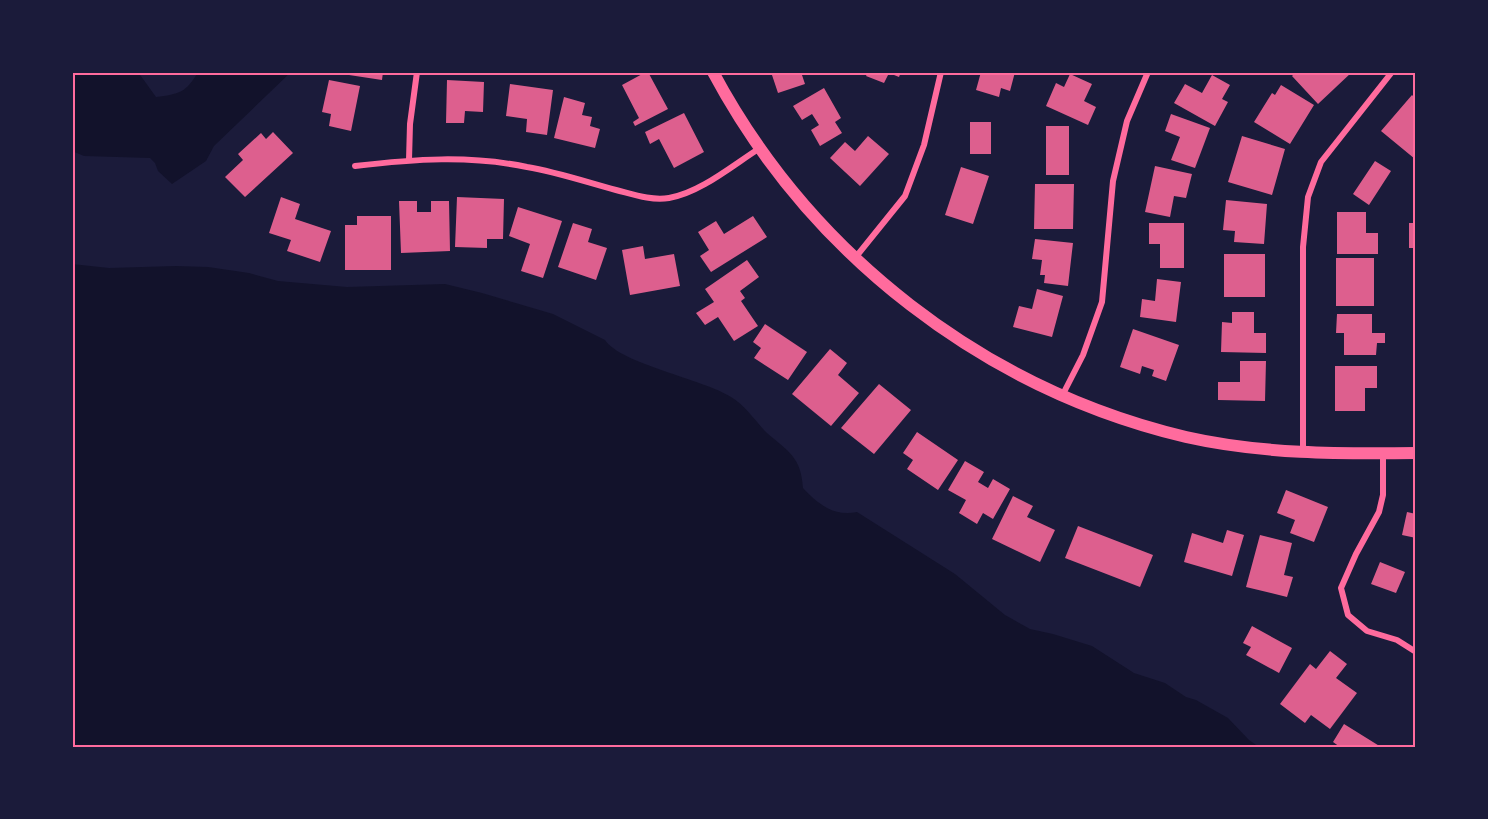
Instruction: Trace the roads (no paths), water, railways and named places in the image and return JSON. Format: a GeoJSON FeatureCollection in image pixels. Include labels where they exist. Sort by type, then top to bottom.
{"type":"FeatureCollection","features":[{"type":"Feature","properties":{"kind":"main road"},"geometry":{"type":"LineString","coordinates":[[713,72],[730,104],[760,148],[820,223],[854,259],[911,307],[952,336],[1014,373],[1062,396],[1126,421],[1188,437],[1303,453],[1416,453]]}},
{"type":"Feature","properties":{"kind":"street"},"geometry":{"type":"LineString","coordinates":[[409,160],[410,124],[417,72]]}},
{"type":"Feature","properties":{"kind":"street"},"geometry":{"type":"LineString","coordinates":[[854,259],[905,196],[924,145],[941,72]]}},
{"type":"Feature","properties":{"kind":"street"},"geometry":{"type":"LineString","coordinates":[[1062,396],[1083,355],[1102,302],[1113,181],[1127,121],[1148,72]]}},
{"type":"Feature","properties":{"kind":"street"},"geometry":{"type":"LineString","coordinates":[[1303,453],[1303,247],[1308,197],[1321,162],[1392,72]]}},
{"type":"Feature","properties":{"kind":"street"},"geometry":{"type":"LineString","coordinates":[[356,166],[448,158],[489,160],[529,167],[646,198],[668,199],[693,191],[760,148]]}},
{"type":"Feature","properties":{"kind":"street"},"geometry":{"type":"LineString","coordinates":[[1383,454],[1383,495],[1379,512],[1341,588],[1348,615],[1367,630],[1397,640],[1416,652]]}}]}
